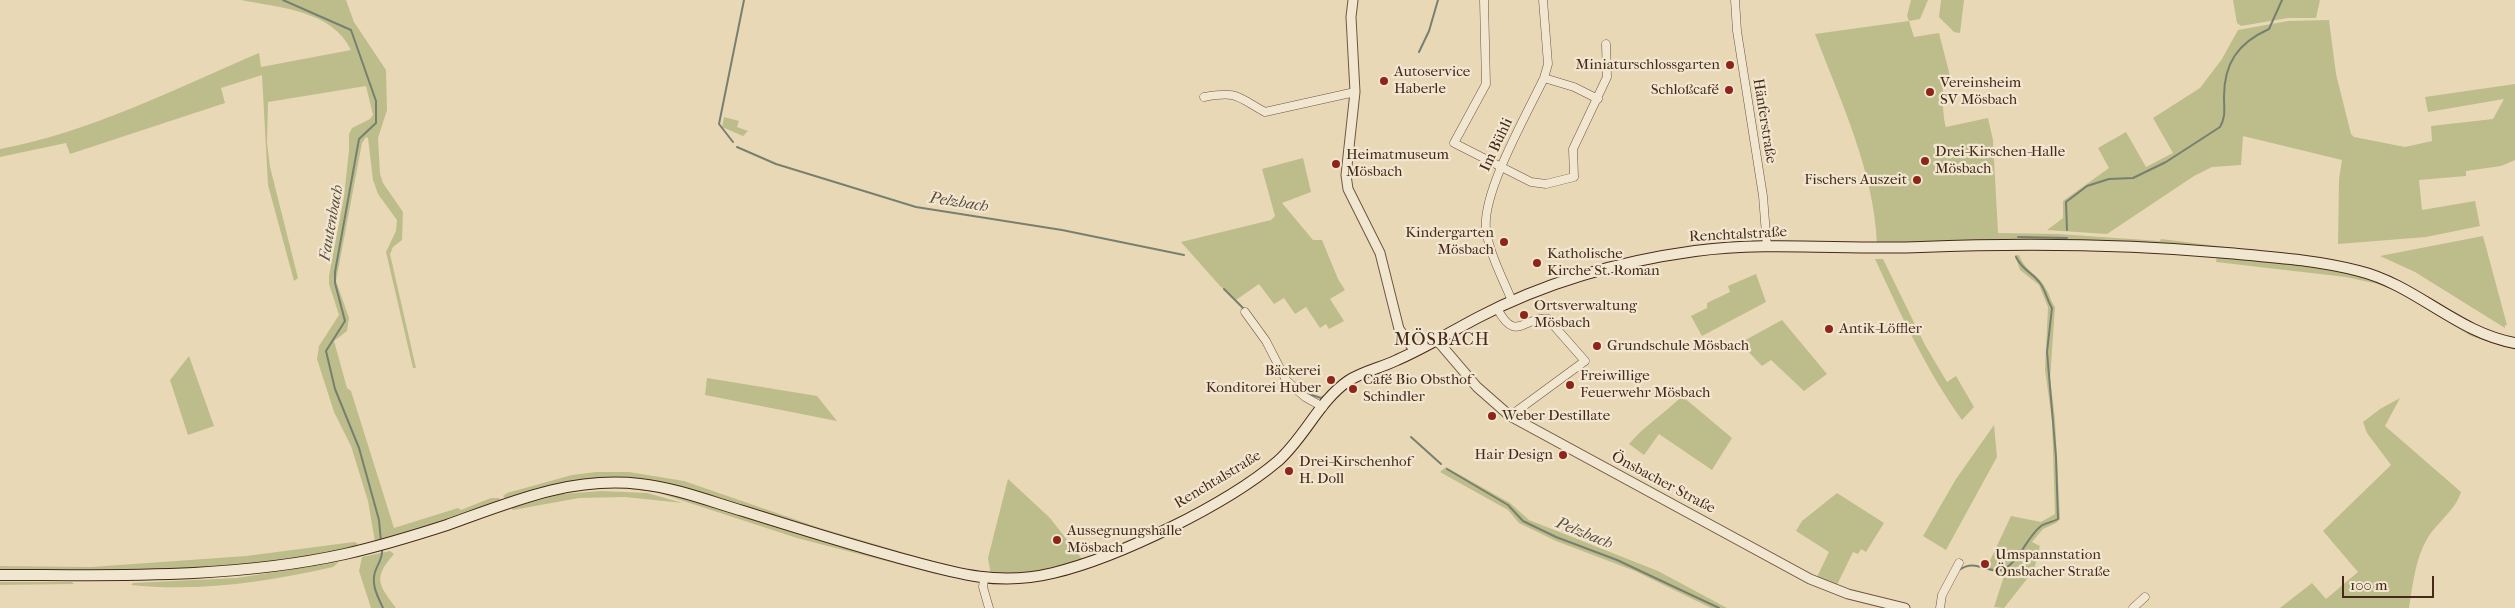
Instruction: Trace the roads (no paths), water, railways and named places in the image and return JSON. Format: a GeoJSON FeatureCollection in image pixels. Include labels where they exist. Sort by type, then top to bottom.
{"type":"FeatureCollection","features":[{"type":"Feature","properties":{"kind":"main road","name":"Renchtalstraße"},"geometry":{"type":"LineString","coordinates":[[0,575],[174,575],[289,564],[387,544],[534,494],[562,487],[620,482],[665,488],[842,542],[956,573],[984,579],[1032,577],[1102,558],[1187,518],[1244,486],[1283,456],[1323,407],[1351,379],[1415,351],[1512,301],[1585,275],[1698,250],[1767,247],[1864,248],[2119,244],[2267,257],[2343,268],[2390,281],[2477,332],[2515,343]]}},
{"type":"Feature","properties":{"kind":"street"},"geometry":{"type":"LineString","coordinates":[[1353,0],[1351,17],[1355,92],[1346,175],[1348,189],[1380,253],[1399,329],[1415,351]]}},
{"type":"Feature","properties":{"kind":"street"},"geometry":{"type":"LineString","coordinates":[[1484,0],[1486,84],[1454,143],[1503,166],[1531,182],[1538,184],[1574,177],[1573,149],[1598,100],[1607,77],[1606,44]]}},
{"type":"Feature","properties":{"kind":"street","name":"Im Bühli"},"geometry":{"type":"LineString","coordinates":[[1512,301],[1491,246],[1486,225],[1488,202],[1544,78],[1548,64],[1543,0]]}},
{"type":"Feature","properties":{"kind":"street","name":"Hänferstraße"},"geometry":{"type":"LineString","coordinates":[[1735,0],[1737,31],[1749,119],[1763,196],[1767,247]]}},
{"type":"Feature","properties":{"kind":"street"},"geometry":{"type":"LineString","coordinates":[[1544,78],[1574,87],[1598,100]]}},
{"type":"Feature","properties":{"kind":"street"},"geometry":{"type":"LineString","coordinates":[[1204,97],[1229,93],[1241,97],[1265,112],[1355,92]]}},
{"type":"Feature","properties":{"kind":"street"},"geometry":{"type":"LineString","coordinates":[[1497,308],[1507,323],[1514,326],[1523,327],[1541,318],[1548,319],[1585,361],[1510,416]]}},
{"type":"Feature","properties":{"kind":"street"},"geometry":{"type":"LineString","coordinates":[[1244,312],[1266,341],[1286,380],[1305,397],[1323,407]]}},
{"type":"Feature","properties":{"kind":"street","name":"Önsbacher Straße"},"geometry":{"type":"LineString","coordinates":[[1436,339],[1477,387],[1510,416],[1810,579],[1841,592],[1904,608]]}},
{"type":"Feature","properties":{"kind":"street"},"geometry":{"type":"LineString","coordinates":[[1940,608],[1945,588],[1959,563]]}},
{"type":"Feature","properties":{"kind":"street"},"geometry":{"type":"LineString","coordinates":[[984,579],[983,587],[989,608]]}},
{"type":"Feature","properties":{"kind":"street"},"geometry":{"type":"LineString","coordinates":[[2133,608],[2145,597]]}},
{"type":"Feature","properties":{"kind":"waterway","name":"Fautenbach"},"geometry":{"type":"LineString","coordinates":[[283,0],[351,30],[376,101],[376,123],[359,139],[335,272],[335,283],[345,321],[326,351],[335,389],[359,448],[379,520],[381,542]]}},
{"type":"Feature","properties":{"kind":"waterway","name":"Pelzbach"},"geometry":{"type":"LineString","coordinates":[[733,142],[719,124],[744,0]]}},
{"type":"Feature","properties":{"kind":"waterway"},"geometry":{"type":"LineString","coordinates":[[1419,52],[1429,31],[1438,0]]}},
{"type":"Feature","properties":{"kind":"waterway"},"geometry":{"type":"LineString","coordinates":[[2067,230],[2066,202],[2087,186],[2109,179],[2133,178],[2166,162],[2220,127],[2224,116],[2225,85],[2230,64],[2241,48],[2269,29],[2282,0]]}},
{"type":"Feature","properties":{"kind":"waterway","name":"Pelzbach"},"geometry":{"type":"LineString","coordinates":[[737,147],[776,164],[916,207],[1062,230],[1184,255]]}},
{"type":"Feature","properties":{"kind":"waterway"},"geometry":{"type":"LineString","coordinates":[[2018,237],[2067,238]]}},
{"type":"Feature","properties":{"kind":"waterway"},"geometry":{"type":"LineString","coordinates":[[1959,570],[1972,565],[1994,570],[2006,568],[2016,559],[2036,531],[2043,525],[2058,519],[2056,457],[2047,352],[2052,308],[2040,283],[2016,257]]}},
{"type":"Feature","properties":{"kind":"waterway"},"geometry":{"type":"LineString","coordinates":[[1224,289],[1245,310]]}},
{"type":"Feature","properties":{"kind":"waterway"},"geometry":{"type":"LineString","coordinates":[[1263,331],[1269,340]]}},
{"type":"Feature","properties":{"kind":"waterway"},"geometry":{"type":"LineString","coordinates":[[1306,393],[1321,398],[1324,396]]}},
{"type":"Feature","properties":{"kind":"waterway","name":"Pelzbach"},"geometry":{"type":"LineString","coordinates":[[1411,437],[1441,464]]}},
{"type":"Feature","properties":{"kind":"waterway","name":"Pelzbach"},"geometry":{"type":"LineString","coordinates":[[1447,469],[1508,505],[1523,521],[1556,537],[1617,560],[1719,608]]}},
{"type":"Feature","properties":{"kind":"waterway","name":"Fautenbach"},"geometry":{"type":"LineString","coordinates":[[382,549],[374,582],[383,608]]}},
{"type":"Feature","properties":{"kind":"place","name":"Miniaturschlossgarten"},"geometry":{"type":"Point","coordinates":[1730,65]}},
{"type":"Feature","properties":{"kind":"place","name":"Autoservice Haberle"},"geometry":{"type":"Point","coordinates":[1384,81]}},
{"type":"Feature","properties":{"kind":"place","name":"Schloßcafé"},"geometry":{"type":"Point","coordinates":[1729,90]}},
{"type":"Feature","properties":{"kind":"place","name":"Vereinsheim SV Mösbach"},"geometry":{"type":"Point","coordinates":[1930,92]}},
{"type":"Feature","properties":{"kind":"place","name":"Drei-Kirschen-Halle Mösbach"},"geometry":{"type":"Point","coordinates":[1925,161]}},
{"type":"Feature","properties":{"kind":"place","name":"Heimatmuseum Mösbach"},"geometry":{"type":"Point","coordinates":[1336,164]}},
{"type":"Feature","properties":{"kind":"place","name":"Fischers Auszeit"},"geometry":{"type":"Point","coordinates":[1917,180]}},
{"type":"Feature","properties":{"kind":"place","name":"Kindergarten Mösbach"},"geometry":{"type":"Point","coordinates":[1504,242]}},
{"type":"Feature","properties":{"kind":"place","name":"Katholische Kirche St. Roman"},"geometry":{"type":"Point","coordinates":[1537,263]}},
{"type":"Feature","properties":{"kind":"place","name":"Ortsverwaltung Mösbach"},"geometry":{"type":"Point","coordinates":[1524,315]}},
{"type":"Feature","properties":{"kind":"place","name":"Antik-Löffler"},"geometry":{"type":"Point","coordinates":[1829,329]}},
{"type":"Feature","properties":{"kind":"place","name":"Grundschule Mösbach"},"geometry":{"type":"Point","coordinates":[1597,346]}},
{"type":"Feature","properties":{"kind":"place","name":"Bäckerei Konditorei Huber"},"geometry":{"type":"Point","coordinates":[1331,380]}},
{"type":"Feature","properties":{"kind":"place","name":"Freiwillige Feuerwehr Mösbach"},"geometry":{"type":"Point","coordinates":[1570,385]}},
{"type":"Feature","properties":{"kind":"place","name":"Café Bio Obsthof Schindler"},"geometry":{"type":"Point","coordinates":[1353,389]}},
{"type":"Feature","properties":{"kind":"place","name":"Weber Destillate"},"geometry":{"type":"Point","coordinates":[1492,416]}},
{"type":"Feature","properties":{"kind":"place","name":"Hair Design"},"geometry":{"type":"Point","coordinates":[1563,455]}},
{"type":"Feature","properties":{"kind":"place","name":"Drei-Kirschenhof H. Doll"},"geometry":{"type":"Point","coordinates":[1289,471]}},
{"type":"Feature","properties":{"kind":"place","name":"Aussegnungshalle Mösbach"},"geometry":{"type":"Point","coordinates":[1057,540]}},
{"type":"Feature","properties":{"kind":"place","name":"Umspannstation Önsbacher Straße"},"geometry":{"type":"Point","coordinates":[1985,564]}},
{"type":"Feature","properties":{"kind":"district","name":"MÖSBACH"},"geometry":{"type":"Point","coordinates":[1442,341]}}]}
